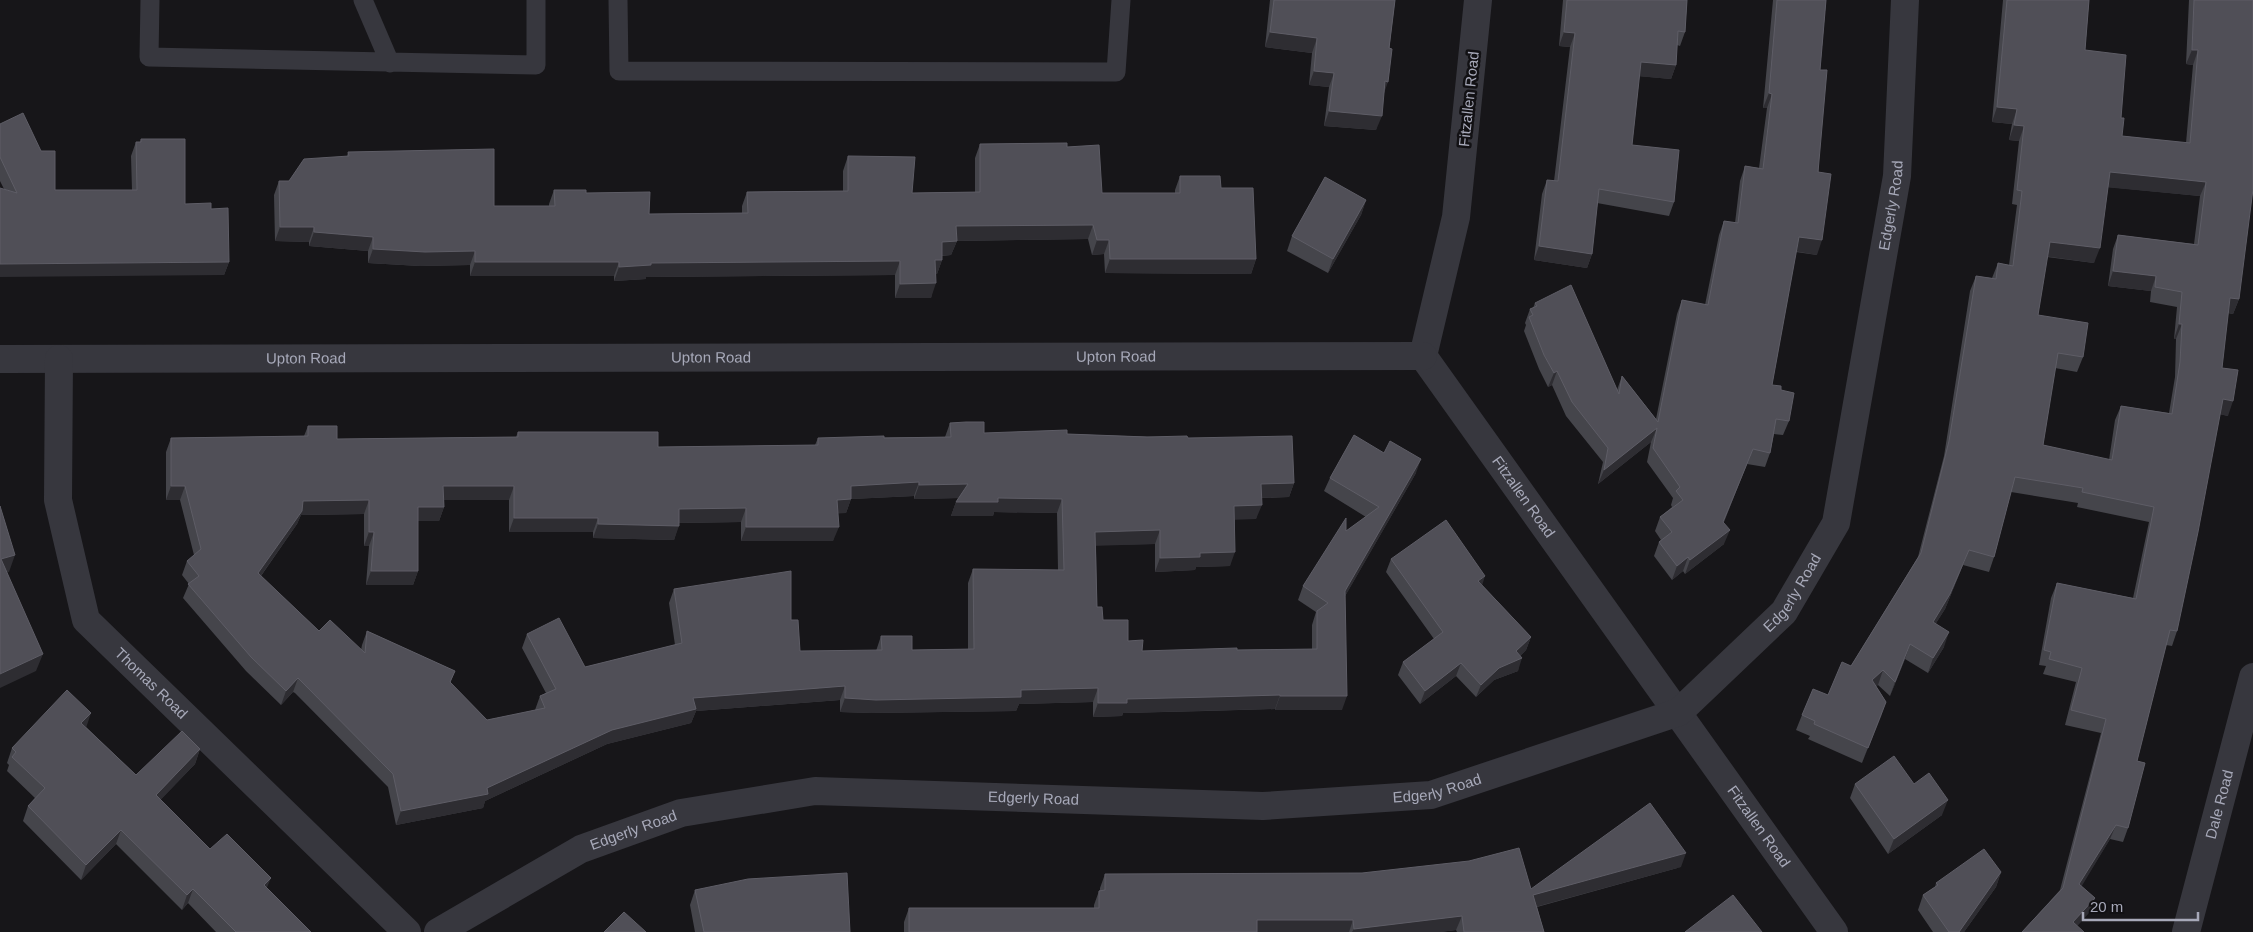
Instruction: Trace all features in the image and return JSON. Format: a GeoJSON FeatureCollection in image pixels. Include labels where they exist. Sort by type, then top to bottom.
{"type":"FeatureCollection","features":[{"type":"Feature","properties":{"kind":"street","name":"Fitzallen Road"},"geometry":{"type":"LineString","coordinates":[[1478,0],[1456,217],[1423,356],[1679,712],[1834,932]]}},
{"type":"Feature","properties":{"kind":"street","name":"Edgerly Road"},"geometry":{"type":"LineString","coordinates":[[438,932],[581,849],[681,813],[815,791],[1264,806],[1431,795],[1679,712],[1784,612],[1836,523],[1897,176],[1906,0]]}},
{"type":"Feature","properties":{"kind":"street","name":"Upton Road"},"geometry":{"type":"LineString","coordinates":[[0,359],[1423,356]]}},
{"type":"Feature","properties":{"kind":"street","name":"Thomas Road"},"geometry":{"type":"LineString","coordinates":[[59,359],[58,500],[86,620],[407,932]]}},
{"type":"Feature","properties":{"kind":"street","name":"Dale Road"},"geometry":{"type":"LineString","coordinates":[[2186,932],[2253,677]]}},
{"type":"Feature","properties":{"kind":"lane"},"geometry":{"type":"LineString","coordinates":[[150,0],[149,57],[536,65],[536,0]]}},
{"type":"Feature","properties":{"kind":"lane"},"geometry":{"type":"LineString","coordinates":[[363,0],[390,63]]}},
{"type":"Feature","properties":{"kind":"lane"},"geometry":{"type":"LineString","coordinates":[[618,0],[619,71],[1076,72],[1116,72],[1121,0]]}},
{"type":"Feature","properties":{"kind":"building"},"geometry":{"type":"Polygon","coordinates":[[[1274,0],[1395,0],[1389,48],[1392,49],[1388,82],[1385,81],[1382,116],[1329,111],[1334,73],[1314,71],[1317,38],[1270,32],[1274,0]]]}},
{"type":"Feature","properties":{"kind":"building"},"geometry":{"type":"Polygon","coordinates":[[[1567,0],[1687,0],[1685,32],[1678,31],[1676,65],[1641,62],[1632,145],[1679,150],[1674,202],[1599,189],[1592,254],[1539,246],[1547,180],[1558,181],[1575,33],[1564,32],[1567,0]]]}},
{"type":"Feature","properties":{"kind":"building"},"geometry":{"type":"Polygon","coordinates":[[[1777,0],[1826,0],[1820,70],[1827,70],[1818,172],[1831,174],[1822,240],[1799,237],[1772,385],[1781,386],[1781,390],[1794,393],[1789,421],[1776,419],[1770,453],[1753,449],[1723,522],[1730,530],[1690,560],[1688,557],[1677,566],[1659,542],[1672,532],[1660,517],[1683,500],[1676,491],[1680,487],[1653,448],[1657,428],[1604,470],[1608,448],[1572,402],[1557,371],[1554,373],[1544,355],[1529,317],[1533,315],[1530,309],[1537,306],[1535,303],[1571,285],[1619,394],[1622,376],[1658,422],[1682,300],[1708,305],[1724,221],[1738,223],[1745,166],[1763,169],[1772,94],[1769,93],[1777,0]]]}},
{"type":"Feature","properties":{"kind":"building"},"geometry":{"type":"Polygon","coordinates":[[[2007,0],[2089,0],[2085,50],[2126,55],[2121,118],[2124,118],[2122,136],[2190,143],[2198,50],[2192,50],[2194,0],[2253,0],[2253,189],[2239,299],[2230,298],[2222,368],[2238,370],[2233,401],[2223,399],[2177,631],[2170,630],[2137,761],[2145,763],[2128,828],[2116,825],[2079,884],[2095,898],[2073,922],[2084,932],[2022,932],[2063,888],[2106,719],[2071,710],[2082,668],[2049,659],[2051,652],[2044,650],[2057,583],[2136,599],[2154,507],[2082,492],[2083,488],[2015,477],[1994,557],[1969,550],[1950,594],[1933,622],[1949,632],[1933,658],[1910,644],[1895,682],[1883,670],[1872,680],[1886,702],[1868,748],[1814,724],[1815,721],[1802,715],[1813,689],[1828,695],[1842,662],[1851,666],[1921,553],[1949,441],[1976,276],[1996,279],[1998,263],[2013,266],[2022,191],[2017,190],[2024,126],[2014,125],[2017,109],[1997,107],[2007,0]],[[2110,172],[2100,248],[2050,242],[2038,315],[2088,323],[2083,357],[2058,353],[2043,445],[2112,460],[2121,406],[2172,414],[2180,362],[2182,324],[2179,324],[2182,292],[2155,287],[2156,276],[2113,271],[2118,235],[2198,245],[2206,182],[2110,172]]]}},
{"type":"Feature","properties":{"kind":"building"},"geometry":{"type":"Polygon","coordinates":[[[23,113],[41,151],[55,151],[55,190],[137,190],[136,142],[141,142],[141,139],[185,139],[185,204],[211,203],[211,209],[228,208],[229,262],[0,264],[0,188],[17,193],[0,157],[0,124],[23,113]]]}},
{"type":"Feature","properties":{"kind":"building"},"geometry":{"type":"Polygon","coordinates":[[[1067,143],[1067,147],[1099,145],[1102,193],[1180,193],[1180,176],[1220,176],[1221,188],[1253,188],[1256,259],[1110,259],[1109,240],[1097,240],[1093,225],[956,226],[957,241],[942,242],[942,260],[935,260],[936,283],[900,284],[900,261],[651,263],[651,265],[619,267],[619,262],[475,262],[475,251],[425,252],[373,249],[373,237],[314,232],[314,227],[280,227],[279,181],[289,181],[304,159],[349,156],[348,152],[494,149],[494,206],[555,206],[554,190],[586,190],[586,193],[650,192],[649,214],[748,213],[747,192],[848,191],[848,156],[915,157],[912,193],[980,192],[980,144],[1067,143]]]}},
{"type":"Feature","properties":{"kind":"building"},"geometry":{"type":"Polygon","coordinates":[[[1325,177],[1366,200],[1333,259],[1292,236],[1325,177]]]}},
{"type":"Feature","properties":{"kind":"building"},"geometry":{"type":"Polygon","coordinates":[[[984,422],[984,433],[1067,430],[1067,434],[1147,437],[1292,436],[1294,483],[1261,484],[1262,505],[1234,506],[1235,552],[1200,553],[1200,557],[1160,558],[1160,530],[1095,532],[1097,607],[1102,607],[1103,620],[1128,620],[1128,641],[1143,640],[1142,651],[1237,648],[1237,650],[1317,649],[1317,611],[1328,603],[1303,586],[1346,518],[1346,531],[1379,507],[1330,478],[1354,435],[1384,453],[1390,441],[1421,459],[1345,591],[1347,696],[1280,695],[1127,699],[1127,703],[1098,703],[1098,688],[1021,690],[1021,697],[876,700],[845,698],[845,686],[693,698],[696,709],[612,730],[487,788],[488,794],[401,811],[393,774],[298,678],[286,691],[251,657],[188,584],[199,576],[187,561],[201,549],[185,486],[171,486],[171,438],[308,436],[308,426],[337,426],[337,439],[518,437],[518,432],[658,432],[658,447],[818,445],[818,438],[884,436],[884,438],[951,437],[950,423],[984,422]],[[919,482],[851,486],[851,499],[837,500],[839,527],[746,527],[746,508],[679,509],[679,526],[598,524],[598,518],[514,518],[514,486],[443,486],[444,507],[418,507],[418,571],[371,571],[374,532],[369,532],[369,500],[303,501],[302,511],[258,573],[319,631],[330,620],[365,653],[367,631],[455,671],[450,682],[487,720],[545,708],[540,696],[556,689],[527,634],[559,618],[585,667],[682,643],[674,589],[791,571],[791,620],[798,620],[800,651],[882,650],[881,636],[912,636],[912,650],[974,649],[973,569],[1064,570],[1062,499],[998,498],[998,502],[956,502],[968,484],[919,485],[919,482]]]}},
{"type":"Feature","properties":{"kind":"building"},"geometry":{"type":"Polygon","coordinates":[[[0,506],[15,555],[1,559],[43,654],[0,674],[0,506]]]}},
{"type":"Feature","properties":{"kind":"building"},"geometry":{"type":"Polygon","coordinates":[[[1446,520],[1485,576],[1478,581],[1531,637],[1516,651],[1522,658],[1499,668],[1481,685],[1461,663],[1425,691],[1403,662],[1443,632],[1391,559],[1446,520]]]}},
{"type":"Feature","properties":{"kind":"building"},"geometry":{"type":"Polygon","coordinates":[[[67,690],[91,713],[81,723],[136,775],[182,731],[200,749],[156,795],[210,849],[227,834],[271,878],[264,885],[311,932],[236,932],[193,889],[187,895],[121,830],[86,865],[28,806],[45,788],[12,757],[16,752],[12,748],[67,690]]]}},
{"type":"Feature","properties":{"kind":"building"},"geometry":{"type":"Polygon","coordinates":[[[1894,756],[1914,784],[1929,773],[1948,800],[1894,839],[1855,784],[1894,756]]]}},
{"type":"Feature","properties":{"kind":"building"},"geometry":{"type":"Polygon","coordinates":[[[1650,803],[1686,853],[1533,895],[1544,932],[1464,932],[1462,916],[1354,929],[1353,920],[1257,920],[1257,932],[909,932],[909,908],[1099,908],[1099,891],[1105,890],[1105,874],[1362,873],[1469,861],[1519,848],[1531,889],[1650,803]]]}},
{"type":"Feature","properties":{"kind":"building"},"geometry":{"type":"Polygon","coordinates":[[[1984,849],[2001,872],[1959,932],[1949,932],[1923,895],[1938,885],[1936,883],[1984,849]]]}},
{"type":"Feature","properties":{"kind":"building"},"geometry":{"type":"Polygon","coordinates":[[[847,873],[850,932],[704,932],[695,890],[748,879],[847,873]]]}},
{"type":"Feature","properties":{"kind":"building"},"geometry":{"type":"Polygon","coordinates":[[[1733,895],[1762,932],[1685,932],[1733,895]]]}},
{"type":"Feature","properties":{"kind":"building"},"geometry":{"type":"Polygon","coordinates":[[[624,912],[646,932],[604,932],[624,912]]]}}]}
